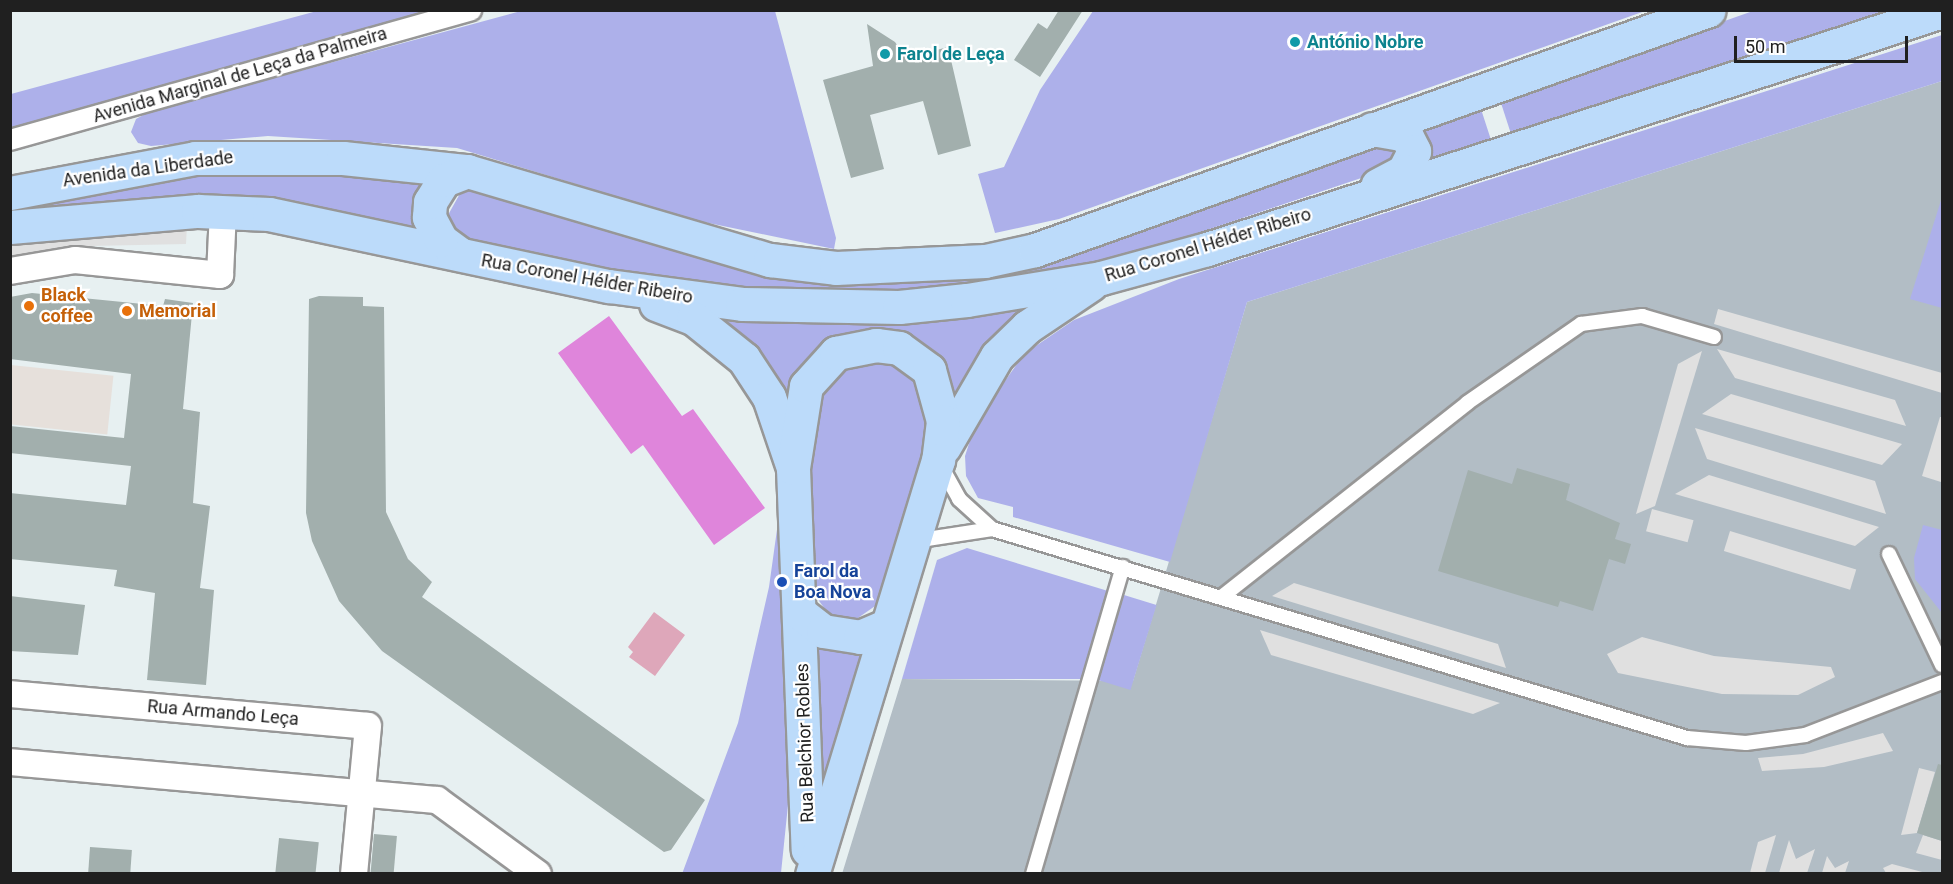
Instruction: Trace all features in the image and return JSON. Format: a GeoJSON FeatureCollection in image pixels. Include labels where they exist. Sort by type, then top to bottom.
{"type":"FeatureCollection","features":[{"type":"Feature","properties":{"kind":"main road"},"geometry":{"type":"LineString","coordinates":[[467,171],[770,260],[836,268],[947,264],[1035,250],[1709,10]]}},
{"type":"Feature","properties":{"kind":"main road","name":"Rua Coronel Hélder Ribeiro"},"geometry":{"type":"LineString","coordinates":[[467,171],[444,180],[430,202],[429,217],[441,240],[464,257],[609,286],[742,304],[899,307],[1101,278],[1347,202],[1942,11]]}},
{"type":"Feature","properties":{"kind":"main road"},"geometry":{"type":"LineString","coordinates":[[1347,202],[1411,162],[1414,151],[1406,135],[1371,129]]}},
{"type":"Feature","properties":{"kind":"main road","name":"Avenida da Liberdade"},"geometry":{"type":"LineString","coordinates":[[10,193],[90,175],[237,156],[343,158],[467,171]]}},
{"type":"Feature","properties":{"kind":"main road"},"geometry":{"type":"LineString","coordinates":[[10,227],[223,212],[364,231],[464,257]]}},
{"type":"Feature","properties":{"kind":"main road","name":"Rua Belchior Robles"},"geometry":{"type":"LineString","coordinates":[[938,460],[997,356],[1028,327],[1101,278]]}},
{"type":"Feature","properties":{"kind":"main road","name":"Rua Belchior Robles"},"geometry":{"type":"LineString","coordinates":[[609,286],[693,318],[744,359],[769,397],[793,468]]}},
{"type":"Feature","properties":{"kind":"main road","name":"Rua Belchior Robles"},"geometry":{"type":"LineString","coordinates":[[876,345],[899,348],[928,370],[943,421],[938,460],[809,873],[793,468],[806,386],[836,353],[876,345]]}},
{"type":"Feature","properties":{"kind":"main road"},"geometry":{"type":"LineString","coordinates":[[800,613],[823,631],[860,637],[886,626]]}},
{"type":"Feature","properties":{"kind":"street","name":"Avenida Marginal de Leça da Palmeira"},"geometry":{"type":"LineString","coordinates":[[10,141],[471,10]]}},
{"type":"Feature","properties":{"kind":"street"},"geometry":{"type":"LineString","coordinates":[[10,271],[75,260],[220,275],[223,212]]}},
{"type":"Feature","properties":{"kind":"street","name":"Rua Armando Leça"},"geometry":{"type":"LineString","coordinates":[[10,694],[368,726],[354,873]]}},
{"type":"Feature","properties":{"kind":"street"},"geometry":{"type":"LineString","coordinates":[[10,762],[436,800],[538,873]]}},
{"type":"Feature","properties":{"kind":"lane"},"geometry":{"type":"LineString","coordinates":[[1223,596],[1467,403],[1581,324],[1642,316],[1714,337]]}},
{"type":"Feature","properties":{"kind":"lane"},"geometry":{"type":"LineString","coordinates":[[938,460],[959,499],[992,529]]}},
{"type":"Feature","properties":{"kind":"lane"},"geometry":{"type":"LineString","coordinates":[[911,549],[927,539],[992,529],[1223,596],[1688,738],[1746,743],[1805,735],[1942,682]]}},
{"type":"Feature","properties":{"kind":"lane"},"geometry":{"type":"LineString","coordinates":[[1889,554],[1942,665]]}},
{"type":"Feature","properties":{"kind":"lane"},"geometry":{"type":"LineString","coordinates":[[1034,873],[1123,567]]}},
{"type":"Feature","properties":{"kind":"shaded area"},"geometry":{"type":"Polygon","coordinates":[[[317,11],[436,11],[11,128],[11,94],[317,11]]]}},
{"type":"Feature","properties":{"kind":"shaded area"},"geometry":{"type":"Polygon","coordinates":[[[521,11],[775,11],[836,238],[834,249],[694,220],[457,148],[268,136],[151,146],[138,143],[131,132],[136,119],[149,112],[521,11]]]}},
{"type":"Feature","properties":{"kind":"shaded area"},"geometry":{"type":"Polygon","coordinates":[[[1093,11],[1645,11],[1059,219],[995,233],[978,174],[1004,167],[1040,90],[1093,11]]]}},
{"type":"Feature","properties":{"kind":"shaded area"},"geometry":{"type":"Polygon","coordinates":[[[1753,11],[1899,11],[1512,137],[1500,100],[1753,11]]]}},
{"type":"Feature","properties":{"kind":"shaded area"},"geometry":{"type":"Polygon","coordinates":[[[1942,35],[1942,81],[1247,302],[1170,562],[1013,517],[1013,507],[978,498],[966,476],[965,456],[976,422],[1024,354],[1074,320],[1179,279],[1942,35]]]}},
{"type":"Feature","properties":{"kind":"shaded area"},"geometry":{"type":"Polygon","coordinates":[[[1942,81],[1942,873],[842,874],[902,679],[1133,681],[1247,302],[1942,81]]]}},
{"type":"Feature","properties":{"kind":"shaded area"},"geometry":{"type":"Polygon","coordinates":[[[1480,106],[1492,143],[1430,165],[1431,150],[1418,127],[1480,106]]]}},
{"type":"Feature","properties":{"kind":"shaded area"},"geometry":{"type":"Polygon","coordinates":[[[1381,143],[1396,152],[1385,170],[1136,254],[980,285],[855,295],[755,292],[640,276],[460,239],[448,215],[462,190],[474,187],[863,281],[1381,143]]]}},
{"type":"Feature","properties":{"kind":"shaded area"},"geometry":{"type":"Polygon","coordinates":[[[268,167],[426,176],[415,202],[414,227],[258,201],[11,215],[10,204],[177,172],[268,167]]]}},
{"type":"Feature","properties":{"kind":"shaded area"},"geometry":{"type":"Polygon","coordinates":[[[1942,197],[1942,308],[1910,299],[1942,197]]]}},
{"type":"Feature","properties":{"kind":"shaded area"},"geometry":{"type":"Polygon","coordinates":[[[187,225],[186,244],[91,246],[11,257],[10,240],[187,225]]]}},
{"type":"Feature","properties":{"kind":"shaded area"},"geometry":{"type":"Polygon","coordinates":[[[1044,301],[953,405],[944,375],[845,338],[812,354],[787,407],[704,313],[1044,301]]]}},
{"type":"Feature","properties":{"kind":"shaded area"},"geometry":{"type":"Polygon","coordinates":[[[1718,309],[1942,373],[1942,393],[1714,324],[1718,309]]]}},
{"type":"Feature","properties":{"kind":"shaded area"},"geometry":{"type":"Polygon","coordinates":[[[609,316],[682,416],[693,409],[765,508],[714,545],[643,445],[631,454],[558,353],[609,316]]]}},
{"type":"Feature","properties":{"kind":"shaded area"},"geometry":{"type":"Polygon","coordinates":[[[1717,349],[1895,400],[1906,426],[1735,378],[1717,349]]]}},
{"type":"Feature","properties":{"kind":"shaded area"},"geometry":{"type":"Polygon","coordinates":[[[1702,351],[1655,506],[1636,514],[1678,364],[1702,351]]]}},
{"type":"Feature","properties":{"kind":"shaded area"},"geometry":{"type":"Polygon","coordinates":[[[866,357],[901,366],[921,385],[929,433],[878,604],[855,620],[830,616],[814,594],[808,416],[818,384],[839,365],[866,357]]]}},
{"type":"Feature","properties":{"kind":"shaded area"},"geometry":{"type":"Polygon","coordinates":[[[11,365],[113,376],[107,434],[10,424],[11,365]]]}},
{"type":"Feature","properties":{"kind":"shaded area"},"geometry":{"type":"Polygon","coordinates":[[[1731,394],[1902,444],[1882,465],[1702,414],[1731,394]]]}},
{"type":"Feature","properties":{"kind":"shaded area"},"geometry":{"type":"Polygon","coordinates":[[[1940,417],[1942,417],[1941,482],[1922,476],[1940,417]]]}},
{"type":"Feature","properties":{"kind":"shaded area"},"geometry":{"type":"Polygon","coordinates":[[[1695,428],[1875,481],[1886,514],[1707,459],[1695,428]]]}},
{"type":"Feature","properties":{"kind":"shaded area"},"geometry":{"type":"Polygon","coordinates":[[[1709,475],[1879,527],[1855,546],[1675,494],[1709,475]]]}},
{"type":"Feature","properties":{"kind":"shaded area"},"geometry":{"type":"Polygon","coordinates":[[[780,508],[788,805],[781,873],[682,874],[738,723],[769,587],[780,508]]]}},
{"type":"Feature","properties":{"kind":"shaded area"},"geometry":{"type":"Polygon","coordinates":[[[1652,509],[1694,520],[1688,542],[1646,531],[1652,509]]]}},
{"type":"Feature","properties":{"kind":"shaded area"},"geometry":{"type":"Polygon","coordinates":[[[1923,525],[1942,530],[1942,613],[1915,579],[1914,558],[1923,525]]]}},
{"type":"Feature","properties":{"kind":"shaded area"},"geometry":{"type":"Polygon","coordinates":[[[1730,531],[1856,570],[1850,590],[1724,551],[1730,531]]]}},
{"type":"Feature","properties":{"kind":"shaded area"},"geometry":{"type":"Polygon","coordinates":[[[967,548],[1108,591],[1081,679],[902,679],[937,560],[967,548]]]}},
{"type":"Feature","properties":{"kind":"shaded area"},"geometry":{"type":"Polygon","coordinates":[[[1294,583],[1498,644],[1506,668],[1272,596],[1294,583]]]}},
{"type":"Feature","properties":{"kind":"shaded area"},"geometry":{"type":"Polygon","coordinates":[[[1124,595],[1157,605],[1130,690],[1098,680],[1124,595]]]}},
{"type":"Feature","properties":{"kind":"shaded area"},"geometry":{"type":"Polygon","coordinates":[[[654,612],[685,635],[655,676],[629,657],[633,652],[628,647],[654,612]]]}},
{"type":"Feature","properties":{"kind":"shaded area"},"geometry":{"type":"Polygon","coordinates":[[[1260,630],[1500,703],[1473,714],[1271,655],[1260,630]]]}},
{"type":"Feature","properties":{"kind":"shaded area"},"geometry":{"type":"Polygon","coordinates":[[[1642,637],[1714,656],[1831,667],[1835,677],[1798,695],[1722,694],[1618,673],[1607,654],[1642,637]]]}},
{"type":"Feature","properties":{"kind":"shaded area"},"geometry":{"type":"Polygon","coordinates":[[[816,643],[835,651],[865,649],[819,796],[816,643]]]}},
{"type":"Feature","properties":{"kind":"shaded area"},"geometry":{"type":"Polygon","coordinates":[[[1883,733],[1893,751],[1824,767],[1762,771],[1758,758],[1803,754],[1883,733]]]}},
{"type":"Feature","properties":{"kind":"shaded area"},"geometry":{"type":"Polygon","coordinates":[[[1919,768],[1935,772],[1917,833],[1901,835],[1919,768]]]}},
{"type":"Feature","properties":{"kind":"shaded area"},"geometry":{"type":"Polygon","coordinates":[[[1776,835],[1765,873],[1750,873],[1758,842],[1776,835]]]}},
{"type":"Feature","properties":{"kind":"shaded area"},"geometry":{"type":"Polygon","coordinates":[[[1923,835],[1942,841],[1942,860],[1916,853],[1923,835]]]}},
{"type":"Feature","properties":{"kind":"shaded area"},"geometry":{"type":"Polygon","coordinates":[[[1789,840],[1796,859],[1815,849],[1807,873],[1779,873],[1789,840]]]}},
{"type":"Feature","properties":{"kind":"shaded area"},"geometry":{"type":"Polygon","coordinates":[[[1827,856],[1835,868],[1849,861],[1845,873],[1822,873],[1827,856]]]}},
{"type":"Feature","properties":{"kind":"shaded area"},"geometry":{"type":"Polygon","coordinates":[[[1892,864],[1926,873],[1886,873],[1883,868],[1892,864]]]}},
{"type":"Feature","properties":{"kind":"building"},"geometry":{"type":"Polygon","coordinates":[[[1059,10],[1083,10],[1040,77],[1014,60],[1038,23],[1047,29],[1059,10]]]}},
{"type":"Feature","properties":{"kind":"building"},"geometry":{"type":"Polygon","coordinates":[[[867,24],[895,42],[906,58],[948,47],[971,146],[938,155],[923,101],[870,115],[884,169],[851,178],[823,80],[873,66],[867,24]]]}},
{"type":"Feature","properties":{"kind":"building"},"geometry":{"type":"Polygon","coordinates":[[[32,293],[163,306],[165,299],[193,303],[183,409],[200,412],[193,503],[210,506],[200,588],[214,590],[206,685],[147,680],[155,593],[114,586],[117,570],[10,559],[10,493],[126,505],[131,466],[10,453],[10,426],[124,438],[131,374],[10,359],[10,297],[32,293]]]}},
{"type":"Feature","properties":{"kind":"building"},"geometry":{"type":"Polygon","coordinates":[[[319,296],[363,297],[363,306],[384,307],[386,512],[408,559],[432,582],[422,597],[705,800],[671,850],[664,852],[382,651],[339,601],[312,541],[306,513],[309,299],[319,296]]]}},
{"type":"Feature","properties":{"kind":"building"},"geometry":{"type":"Polygon","coordinates":[[[1517,468],[1570,484],[1566,500],[1620,523],[1615,539],[1631,544],[1625,564],[1609,559],[1593,611],[1560,601],[1558,607],[1438,571],[1468,470],[1512,484],[1517,468]]]}},
{"type":"Feature","properties":{"kind":"building"},"geometry":{"type":"Polygon","coordinates":[[[10,596],[85,605],[78,655],[10,651],[10,596]]]}},
{"type":"Feature","properties":{"kind":"building"},"geometry":{"type":"Polygon","coordinates":[[[1938,764],[1942,765],[1942,841],[1917,833],[1938,764]]]}},
{"type":"Feature","properties":{"kind":"building"},"geometry":{"type":"Polygon","coordinates":[[[374,834],[397,836],[394,874],[371,873],[374,834]]]}},
{"type":"Feature","properties":{"kind":"building"},"geometry":{"type":"Polygon","coordinates":[[[279,838],[319,842],[315,874],[275,873],[279,838]]]}},
{"type":"Feature","properties":{"kind":"building"},"geometry":{"type":"Polygon","coordinates":[[[90,847],[132,850],[130,874],[88,873],[90,847]]]}},
{"type":"Feature","properties":{"kind":"place","name":"António Nobre"},"geometry":{"type":"Point","coordinates":[1295,42]}},
{"type":"Feature","properties":{"kind":"place","name":"Farol de Leça"},"geometry":{"type":"Point","coordinates":[885,54]}},
{"type":"Feature","properties":{"kind":"place","name":"Black coffee"},"geometry":{"type":"Point","coordinates":[29,306]}},
{"type":"Feature","properties":{"kind":"place","name":"Memorial"},"geometry":{"type":"Point","coordinates":[127,311]}},
{"type":"Feature","properties":{"kind":"place","name":"Farol da Boa Nova"},"geometry":{"type":"Point","coordinates":[782,582]}}]}
